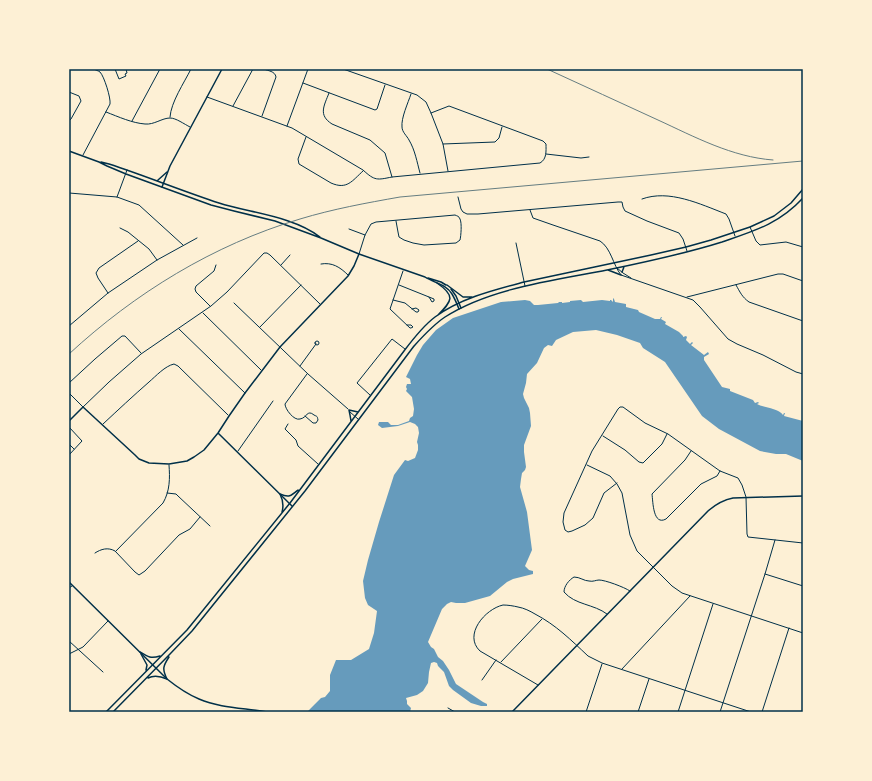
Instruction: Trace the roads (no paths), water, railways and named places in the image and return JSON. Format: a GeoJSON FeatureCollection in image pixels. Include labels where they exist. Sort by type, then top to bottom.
{"type":"FeatureCollection","features":[{"type":"Feature","properties":{"kind":"main road"},"geometry":{"type":"LineString","coordinates":[[162,187],[167,172],[222,69]]}},
{"type":"Feature","properties":{"kind":"main road"},"geometry":{"type":"LineString","coordinates":[[69,151],[126,174],[212,205],[275,221],[359,254],[436,280],[463,297],[474,297]]}},
{"type":"Feature","properties":{"kind":"main road"},"geometry":{"type":"LineString","coordinates":[[99,162],[108,163],[221,204],[286,220],[315,233],[321,238]]}},
{"type":"Feature","properties":{"kind":"main road"},"geometry":{"type":"LineString","coordinates":[[156,180],[160,179],[167,172]]}},
{"type":"Feature","properties":{"kind":"main road"},"geometry":{"type":"LineString","coordinates":[[435,318],[458,304],[504,287],[686,247],[750,227],[777,215],[791,203],[803,189]]}},
{"type":"Feature","properties":{"kind":"main road"},"geometry":{"type":"LineString","coordinates":[[113,712],[187,636],[293,506],[404,359],[423,336],[443,318],[460,308],[492,296],[525,287],[624,267],[687,252],[752,232],[785,215],[803,198]]}},
{"type":"Feature","properties":{"kind":"main road"},"geometry":{"type":"LineString","coordinates":[[69,422],[83,407],[139,459],[149,463],[169,464],[187,461],[194,457],[204,450],[211,442],[245,393],[280,347],[348,276],[359,254]]}},
{"type":"Feature","properties":{"kind":"main road"},"geometry":{"type":"LineString","coordinates":[[608,270],[622,274],[624,267]]}},
{"type":"Feature","properties":{"kind":"main road"},"geometry":{"type":"LineString","coordinates":[[425,277],[450,290],[460,308]]}},
{"type":"Feature","properties":{"kind":"main road"},"geometry":{"type":"LineString","coordinates":[[106,712],[187,630],[290,503],[370,395],[420,331],[448,305],[450,298],[446,289],[437,283]]}},
{"type":"Feature","properties":{"kind":"main road"},"geometry":{"type":"LineString","coordinates":[[447,286],[454,293],[458,304]]}},
{"type":"Feature","properties":{"kind":"main road"},"geometry":{"type":"LineString","coordinates":[[348,410],[358,412]]}},
{"type":"Feature","properties":{"kind":"main road"},"geometry":{"type":"LineString","coordinates":[[348,410],[351,421]]}},
{"type":"Feature","properties":{"kind":"main road"},"geometry":{"type":"LineString","coordinates":[[218,433],[293,506]]}},
{"type":"Feature","properties":{"kind":"main road"},"geometry":{"type":"LineString","coordinates":[[280,494],[285,497],[300,489]]}},
{"type":"Feature","properties":{"kind":"main road"},"geometry":{"type":"LineString","coordinates":[[280,494],[284,506],[281,513]]}},
{"type":"Feature","properties":{"kind":"main road"},"geometry":{"type":"LineString","coordinates":[[512,712],[712,507],[727,499],[746,497],[803,496]]}},
{"type":"Feature","properties":{"kind":"main road"},"geometry":{"type":"LineString","coordinates":[[69,582],[167,679],[180,689],[192,696],[211,703],[267,712]]}},
{"type":"Feature","properties":{"kind":"main road"},"geometry":{"type":"LineString","coordinates":[[213,597],[217,600]]}},
{"type":"Feature","properties":{"kind":"main road"},"geometry":{"type":"LineString","coordinates":[[140,652],[153,658],[162,655]]}},
{"type":"Feature","properties":{"kind":"main road"},"geometry":{"type":"LineString","coordinates":[[140,652],[147,665],[145,672]]}},
{"type":"Feature","properties":{"kind":"main road"},"geometry":{"type":"LineString","coordinates":[[167,679],[164,668],[170,654]]}},
{"type":"Feature","properties":{"kind":"main road"},"geometry":{"type":"LineString","coordinates":[[144,680],[152,676],[167,679]]}},
{"type":"Feature","properties":{"kind":"street"},"geometry":{"type":"LineString","coordinates":[[82,156],[106,112],[111,99],[100,72],[94,69]]}},
{"type":"Feature","properties":{"kind":"street"},"geometry":{"type":"LineString","coordinates":[[115,69],[119,79],[126,76],[126,69]]}},
{"type":"Feature","properties":{"kind":"street"},"geometry":{"type":"LineString","coordinates":[[132,121],[160,69]]}},
{"type":"Feature","properties":{"kind":"street"},"geometry":{"type":"LineString","coordinates":[[170,118],[173,101],[191,69]]}},
{"type":"Feature","properties":{"kind":"street"},"geometry":{"type":"LineString","coordinates":[[233,106],[253,69]]}},
{"type":"Feature","properties":{"kind":"street"},"geometry":{"type":"LineString","coordinates":[[262,117],[276,77],[274,73],[264,69]]}},
{"type":"Feature","properties":{"kind":"street"},"geometry":{"type":"LineString","coordinates":[[287,126],[308,69]]}},
{"type":"Feature","properties":{"kind":"street"},"geometry":{"type":"LineString","coordinates":[[343,69],[417,95],[426,102],[432,113],[443,144],[448,172]]}},
{"type":"Feature","properties":{"kind":"street"},"geometry":{"type":"LineString","coordinates":[[303,83],[375,110],[385,84]]}},
{"type":"Feature","properties":{"kind":"street"},"geometry":{"type":"LineString","coordinates":[[69,92],[79,96],[81,101],[72,119],[69,121]]}},
{"type":"Feature","properties":{"kind":"street"},"geometry":{"type":"LineString","coordinates":[[329,93],[323,112],[325,117],[332,124],[370,140],[385,154],[392,177]]}},
{"type":"Feature","properties":{"kind":"street"},"geometry":{"type":"LineString","coordinates":[[411,93],[402,120],[402,126],[403,131],[409,140],[420,174]]}},
{"type":"Feature","properties":{"kind":"street"},"geometry":{"type":"LineString","coordinates":[[207,97],[287,126],[363,170],[374,178],[540,163],[544,160],[546,154],[545,142],[449,106],[432,113]]}},
{"type":"Feature","properties":{"kind":"street"},"geometry":{"type":"LineString","coordinates":[[106,112],[120,118],[147,124],[170,118],[190,127]]}},
{"type":"Feature","properties":{"kind":"street"},"geometry":{"type":"LineString","coordinates":[[443,144],[495,142],[499,138],[502,126]]}},
{"type":"Feature","properties":{"kind":"street"},"geometry":{"type":"LineString","coordinates":[[306,137],[298,159],[299,164],[305,168],[331,183],[341,186],[351,183],[363,170]]}},
{"type":"Feature","properties":{"kind":"street"},"geometry":{"type":"LineString","coordinates":[[546,154],[589,158]]}},
{"type":"Feature","properties":{"kind":"street"},"geometry":{"type":"LineString","coordinates":[[117,197],[128,170]]}},
{"type":"Feature","properties":{"kind":"street"},"geometry":{"type":"LineString","coordinates":[[69,193],[117,197],[139,206],[184,245]]}},
{"type":"Feature","properties":{"kind":"street"},"geometry":{"type":"LineString","coordinates":[[642,199],[650,196],[662,195],[690,200],[726,214],[736,237]]}},
{"type":"Feature","properties":{"kind":"street"},"geometry":{"type":"LineString","coordinates":[[458,197],[461,209],[467,214],[622,202],[625,211],[679,233],[682,237],[687,252]]}},
{"type":"Feature","properties":{"kind":"street"},"geometry":{"type":"LineString","coordinates":[[530,210],[533,218],[603,243],[622,274],[632,279],[693,300],[728,339],[803,374]]}},
{"type":"Feature","properties":{"kind":"street"},"geometry":{"type":"LineString","coordinates":[[359,254],[365,235],[371,224],[386,221],[454,215],[461,219],[461,237],[456,243],[424,245],[413,243],[400,237],[396,221]]}},
{"type":"Feature","properties":{"kind":"street"},"geometry":{"type":"LineString","coordinates":[[750,227],[756,241],[760,245],[786,242],[803,247]]}},
{"type":"Feature","properties":{"kind":"street"},"geometry":{"type":"LineString","coordinates":[[120,228],[128,232],[149,249],[157,260]]}},
{"type":"Feature","properties":{"kind":"street"},"geometry":{"type":"LineString","coordinates":[[349,229],[365,235]]}},
{"type":"Feature","properties":{"kind":"street"},"geometry":{"type":"LineString","coordinates":[[69,326],[108,293],[157,260],[197,238]]}},
{"type":"Feature","properties":{"kind":"street"},"geometry":{"type":"LineString","coordinates":[[108,293],[96,273],[99,268],[138,241]]}},
{"type":"Feature","properties":{"kind":"street"},"geometry":{"type":"LineString","coordinates":[[516,243],[525,287]]}},
{"type":"Feature","properties":{"kind":"street"},"geometry":{"type":"LineString","coordinates":[[69,393],[83,407],[141,354],[211,306],[227,292],[264,253],[270,255],[321,304]]}},
{"type":"Feature","properties":{"kind":"street"},"geometry":{"type":"LineString","coordinates":[[281,265],[290,255]]}},
{"type":"Feature","properties":{"kind":"street"},"geometry":{"type":"LineString","coordinates":[[321,264],[333,264],[348,276]]}},
{"type":"Feature","properties":{"kind":"street"},"geometry":{"type":"LineString","coordinates":[[211,306],[196,292],[195,288],[214,271],[216,265]]}},
{"type":"Feature","properties":{"kind":"street"},"geometry":{"type":"LineString","coordinates":[[403,269],[390,309],[407,325]]}},
{"type":"Feature","properties":{"kind":"street"},"geometry":{"type":"LineString","coordinates":[[687,298],[778,274],[783,274],[803,281]]}},
{"type":"Feature","properties":{"kind":"street"},"geometry":{"type":"LineString","coordinates":[[736,284],[741,295],[749,302],[803,321]]}},
{"type":"Feature","properties":{"kind":"street"},"geometry":{"type":"LineString","coordinates":[[260,327],[301,285]]}},
{"type":"Feature","properties":{"kind":"street"},"geometry":{"type":"LineString","coordinates":[[398,285],[429,297]]}},
{"type":"Feature","properties":{"kind":"street"},"geometry":{"type":"LineString","coordinates":[[393,300],[404,303],[412,309]]}},
{"type":"Feature","properties":{"kind":"street"},"geometry":{"type":"LineString","coordinates":[[234,302],[308,374],[359,419]]}},
{"type":"Feature","properties":{"kind":"street"},"geometry":{"type":"LineString","coordinates":[[203,312],[262,371]]}},
{"type":"Feature","properties":{"kind":"street"},"geometry":{"type":"LineString","coordinates":[[178,328],[245,393]]}},
{"type":"Feature","properties":{"kind":"street"},"geometry":{"type":"LineString","coordinates":[[69,383],[122,336],[125,336],[141,354]]}},
{"type":"Feature","properties":{"kind":"street"},"geometry":{"type":"LineString","coordinates":[[370,395],[358,383],[392,338],[406,349]]}},
{"type":"Feature","properties":{"kind":"street"},"geometry":{"type":"LineString","coordinates":[[300,366],[316,344]]}},
{"type":"Feature","properties":{"kind":"street"},"geometry":{"type":"LineString","coordinates":[[102,425],[158,374],[174,364],[178,366],[229,416]]}},
{"type":"Feature","properties":{"kind":"street"},"geometry":{"type":"LineString","coordinates":[[305,416],[313,423],[318,420],[312,413],[309,413],[305,416],[301,419],[296,419],[287,411],[285,404],[308,374]]}},
{"type":"Feature","properties":{"kind":"street"},"geometry":{"type":"LineString","coordinates":[[237,452],[273,401]]}},
{"type":"Feature","properties":{"kind":"street"},"geometry":{"type":"LineString","coordinates":[[616,483],[603,494],[592,519],[586,525],[572,531],[567,531],[564,528],[564,513],[592,451],[620,407],[623,407],[645,423],[668,434],[720,471],[738,478],[744,489],[746,497],[748,537],[803,543]]}},
{"type":"Feature","properties":{"kind":"street"},"geometry":{"type":"LineString","coordinates":[[288,424],[285,429],[296,440],[298,446],[318,465]]}},
{"type":"Feature","properties":{"kind":"street"},"geometry":{"type":"LineString","coordinates":[[69,427],[82,441],[69,455]]}},
{"type":"Feature","properties":{"kind":"street"},"geometry":{"type":"LineString","coordinates":[[602,435],[625,450],[641,463],[645,461],[662,444],[668,434]]}},
{"type":"Feature","properties":{"kind":"street"},"geometry":{"type":"LineString","coordinates":[[69,444],[74,450]]}},
{"type":"Feature","properties":{"kind":"street"},"geometry":{"type":"LineString","coordinates":[[692,450],[685,460],[652,494],[655,516],[659,520],[666,520],[696,489],[705,482],[717,476],[720,471]]}},
{"type":"Feature","properties":{"kind":"street"},"geometry":{"type":"LineString","coordinates":[[115,551],[163,503],[169,484],[169,464]]}},
{"type":"Feature","properties":{"kind":"street"},"geometry":{"type":"LineString","coordinates":[[586,465],[610,476],[616,483],[622,493],[630,535],[634,545],[653,568],[672,586],[682,593],[713,604],[803,632]]}},
{"type":"Feature","properties":{"kind":"street"},"geometry":{"type":"LineString","coordinates":[[167,493],[176,494],[210,526]]}},
{"type":"Feature","properties":{"kind":"street"},"geometry":{"type":"LineString","coordinates":[[95,553],[102,550],[112,549],[135,572],[139,575],[142,574],[179,535],[190,530],[200,518]]}},
{"type":"Feature","properties":{"kind":"street"},"geometry":{"type":"LineString","coordinates":[[720,712],[775,540]]}},
{"type":"Feature","properties":{"kind":"street"},"geometry":{"type":"LineString","coordinates":[[765,574],[803,586]]}},
{"type":"Feature","properties":{"kind":"street"},"geometry":{"type":"LineString","coordinates":[[607,614],[580,603],[564,592],[565,587],[571,579],[578,577],[591,582],[602,580],[624,587],[630,591]]}},
{"type":"Feature","properties":{"kind":"street"},"geometry":{"type":"LineString","coordinates":[[69,588],[72,585]]}},
{"type":"Feature","properties":{"kind":"street"},"geometry":{"type":"LineString","coordinates":[[622,669],[691,596]]}},
{"type":"Feature","properties":{"kind":"street"},"geometry":{"type":"LineString","coordinates":[[678,712],[713,604]]}},
{"type":"Feature","properties":{"kind":"street"},"geometry":{"type":"LineString","coordinates":[[538,685],[480,651],[476,647],[474,636],[476,628],[484,617],[496,608],[504,605],[520,607],[542,618],[563,632],[588,656],[602,663],[751,712]]}},
{"type":"Feature","properties":{"kind":"street"},"geometry":{"type":"LineString","coordinates":[[501,662],[542,618]]}},
{"type":"Feature","properties":{"kind":"street"},"geometry":{"type":"LineString","coordinates":[[69,654],[83,647],[109,621]]}},
{"type":"Feature","properties":{"kind":"street"},"geometry":{"type":"LineString","coordinates":[[762,712],[789,628]]}},
{"type":"Feature","properties":{"kind":"street"},"geometry":{"type":"LineString","coordinates":[[69,641],[103,672]]}},
{"type":"Feature","properties":{"kind":"street"},"geometry":{"type":"LineString","coordinates":[[482,680],[496,660]]}},
{"type":"Feature","properties":{"kind":"street"},"geometry":{"type":"LineString","coordinates":[[586,712],[602,663]]}},
{"type":"Feature","properties":{"kind":"street"},"geometry":{"type":"LineString","coordinates":[[638,712],[649,679]]}},
{"type":"Feature","properties":{"kind":"street"},"geometry":{"type":"LineString","coordinates":[[448,708],[455,712]]}},
{"type":"Feature","properties":{"kind":"water"},"geometry":{"type":"Polygon","coordinates":[[[613,298],[615,302],[626,304],[626,307],[638,310],[639,312],[655,319],[660,319],[662,317],[661,319],[666,322],[665,324],[679,332],[683,337],[686,336],[686,340],[690,344],[692,342],[693,343],[691,345],[704,355],[708,352],[709,354],[704,357],[704,360],[722,387],[730,389],[730,391],[753,400],[755,403],[759,403],[757,404],[774,409],[783,415],[785,413],[784,416],[803,421],[803,461],[786,454],[760,451],[719,429],[702,416],[665,362],[643,348],[640,343],[596,330],[573,332],[556,340],[552,346],[548,345],[544,348],[537,363],[527,374],[523,394],[529,408],[531,426],[524,445],[526,467],[522,473],[520,487],[527,512],[532,550],[525,566],[529,570],[533,571],[533,574],[507,582],[490,596],[465,603],[451,602],[447,604],[442,609],[428,642],[449,670],[456,684],[487,704],[487,706],[471,703],[453,690],[449,686],[444,672],[437,663],[434,662],[431,663],[428,683],[423,691],[417,695],[406,698],[407,704],[411,708],[410,712],[307,712],[330,691],[330,675],[336,660],[351,660],[369,649],[374,633],[377,611],[368,605],[365,598],[363,581],[379,522],[394,475],[405,460],[408,461],[415,458],[418,450],[417,442],[419,433],[418,427],[410,422],[398,426],[382,428],[378,425],[379,422],[388,422],[391,425],[398,425],[409,421],[413,416],[414,409],[412,397],[406,391],[407,384],[411,384],[410,379],[406,377],[423,345],[436,330],[453,318],[501,302],[525,300],[530,301],[534,305],[538,305],[581,300],[583,302],[611,300],[613,302],[613,298]]]}},
{"type":"Feature","properties":{"kind":"railway"},"geometry":{"type":"LineString","coordinates":[[547,69],[728,151],[773,160]]}},
{"type":"Feature","properties":{"kind":"railway"},"geometry":{"type":"LineString","coordinates":[[69,354],[121,311],[148,291],[177,273],[236,242],[312,215],[350,206],[400,197],[803,161]]}}]}
